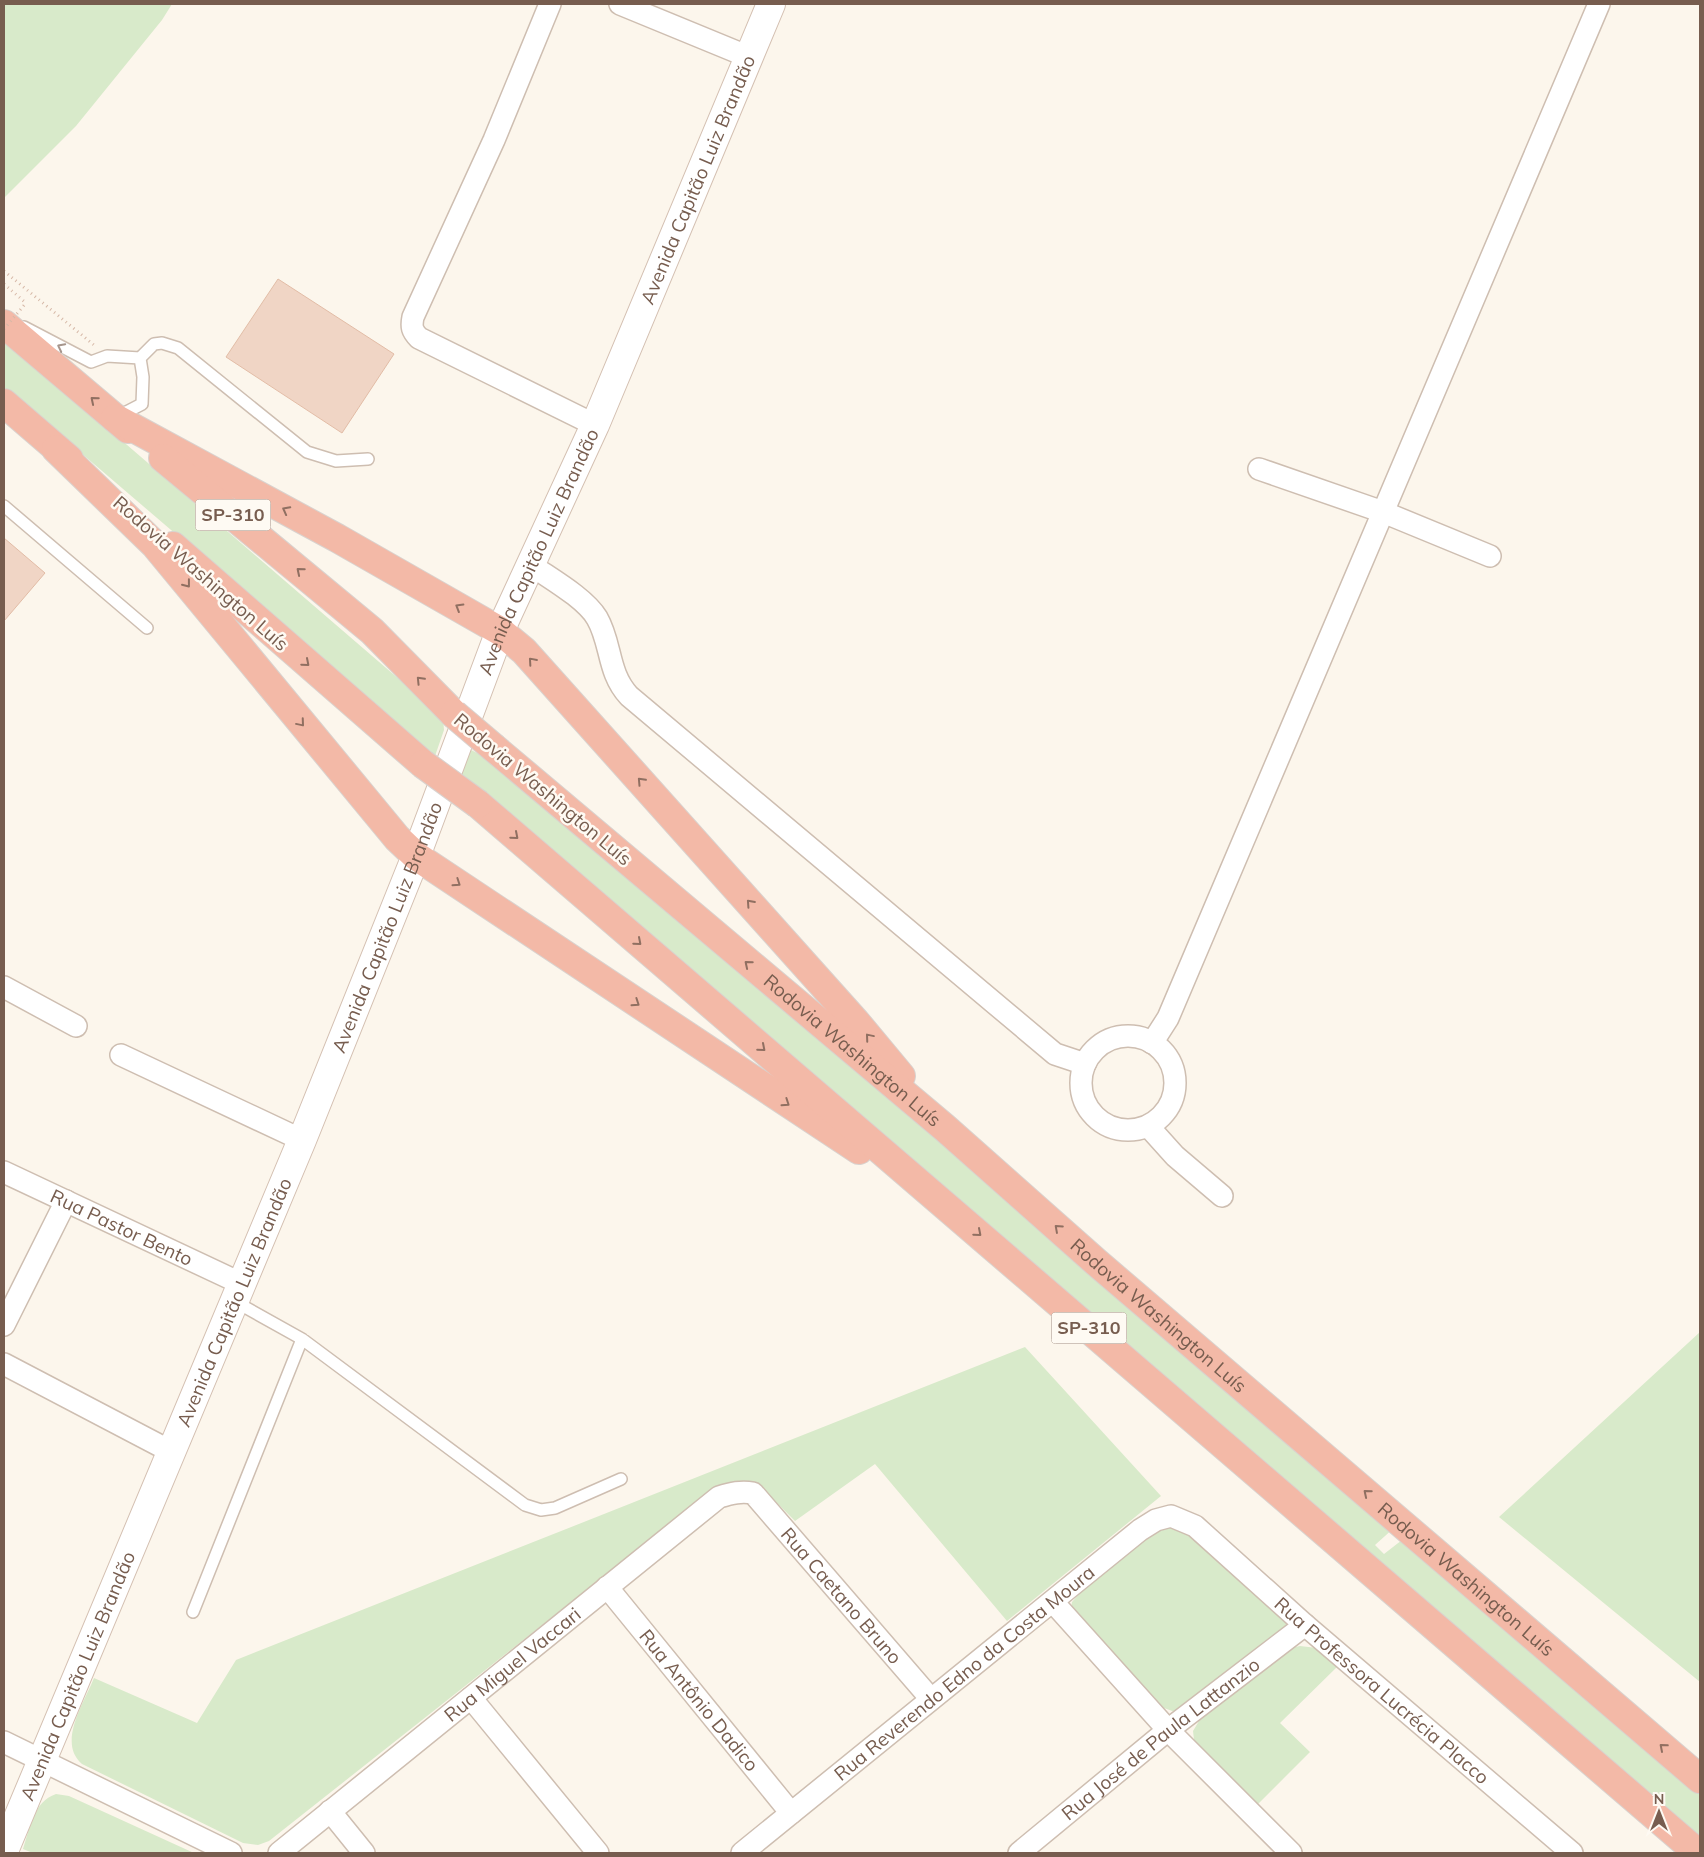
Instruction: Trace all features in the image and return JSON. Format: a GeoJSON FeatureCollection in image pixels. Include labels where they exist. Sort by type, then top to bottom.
{"type":"FeatureCollection","features":[{"type":"Feature","properties":{"kind":"highway","name":"Rodovia Washington Luís"},"geometry":{"type":"LineString","coordinates":[[4,324],[372,631],[454,714],[945,1128],[1104,1268],[1700,1779]]}},
{"type":"Feature","properties":{"kind":"highway","name":"Rodovia Washington Luís"},"geometry":{"type":"LineString","coordinates":[[4,403],[168,542],[423,764],[478,804],[1698,1853]]}},
{"type":"Feature","properties":{"kind":"highway"},"geometry":{"type":"LineString","coordinates":[[115,418],[354,547],[500,632],[524,651],[856,1022],[945,1128]]}},
{"type":"Feature","properties":{"kind":"highway"},"geometry":{"type":"LineString","coordinates":[[56,449],[155,545],[397,838],[416,856],[949,1208]]}},
{"type":"Feature","properties":{"kind":"highway"},"geometry":{"type":"LineString","coordinates":[[1573,1746],[1674,1853]]}},
{"type":"Feature","properties":{"kind":"main road","name":"Avenida Capitão Luiz Brandão"},"geometry":{"type":"LineString","coordinates":[[4,1851],[236,1292],[302,1140],[416,856],[500,632],[595,425],[771,4]]}},
{"type":"Feature","properties":{"kind":"street"},"geometry":{"type":"LineString","coordinates":[[550,4],[494,140],[413,317],[413,332],[419,338],[595,425]]}},
{"type":"Feature","properties":{"kind":"street"},"geometry":{"type":"LineString","coordinates":[[620,4],[749,57]]}},
{"type":"Feature","properties":{"kind":"street"},"geometry":{"type":"LineString","coordinates":[[1152,1043],[1168,1018],[1599,4]]}},
{"type":"Feature","properties":{"kind":"street"},"geometry":{"type":"LineString","coordinates":[[1259,469],[1382,512],[1490,556]]}},
{"type":"Feature","properties":{"kind":"street"},"geometry":{"type":"LineString","coordinates":[[531,564],[587,605],[597,619],[618,684],[629,696],[1056,1054],[1085,1064]]}},
{"type":"Feature","properties":{"kind":"street"},"geometry":{"type":"LineString","coordinates":[[4,987],[76,1026]]}},
{"type":"Feature","properties":{"kind":"street"},"geometry":{"type":"LineString","coordinates":[[1131,1036],[1152,1043],[1169,1059],[1176,1080],[1175,1092],[1166,1112],[1148,1126],[1137,1130],[1114,1129],[1095,1117],[1088,1108],[1081,1087],[1085,1064],[1090,1055],[1108,1040],[1131,1036]]}},
{"type":"Feature","properties":{"kind":"street"},"geometry":{"type":"LineString","coordinates":[[121,1055],[302,1140]]}},
{"type":"Feature","properties":{"kind":"street"},"geometry":{"type":"LineString","coordinates":[[1148,1126],[1175,1156],[1222,1196]]}},
{"type":"Feature","properties":{"kind":"street","name":"Rua Pastor Bento"},"geometry":{"type":"LineString","coordinates":[[4,1172],[66,1201],[236,1292]]}},
{"type":"Feature","properties":{"kind":"street"},"geometry":{"type":"LineString","coordinates":[[4,1326],[66,1201]]}},
{"type":"Feature","properties":{"kind":"street"},"geometry":{"type":"LineString","coordinates":[[4,1364],[170,1451]]}},
{"type":"Feature","properties":{"kind":"street","name":"Rua Miguel Vaccari"},"geometry":{"type":"LineString","coordinates":[[279,1853],[720,1497],[742,1491],[753,1493]]}},
{"type":"Feature","properties":{"kind":"street","name":"Rua Caetano Bruno"},"geometry":{"type":"LineString","coordinates":[[753,1493],[931,1699]]}},
{"type":"Feature","properties":{"kind":"street","name":"Rua Reverendo Edno da Costa Moura"},"geometry":{"type":"LineString","coordinates":[[742,1853],[931,1699],[1054,1602],[1140,1530],[1156,1520],[1171,1516],[1195,1526]]}},
{"type":"Feature","properties":{"kind":"street","name":"Rua Professora Lucrécia Placco"},"geometry":{"type":"LineString","coordinates":[[1195,1526],[1305,1625],[1572,1853]]}},
{"type":"Feature","properties":{"kind":"street","name":"Rua Antônio Dadico"},"geometry":{"type":"LineString","coordinates":[[607,1587],[791,1813]]}},
{"type":"Feature","properties":{"kind":"street"},"geometry":{"type":"LineString","coordinates":[[1054,1602],[1168,1730],[1288,1852]]}},
{"type":"Feature","properties":{"kind":"street","name":"Rua José de Paula Lattanzio"},"geometry":{"type":"LineString","coordinates":[[1019,1853],[1168,1730],[1305,1625]]}},
{"type":"Feature","properties":{"kind":"street"},"geometry":{"type":"LineString","coordinates":[[471,1698],[598,1853]]}},
{"type":"Feature","properties":{"kind":"street"},"geometry":{"type":"LineString","coordinates":[[4,1742],[231,1853]]}},
{"type":"Feature","properties":{"kind":"street"},"geometry":{"type":"LineString","coordinates":[[330,1811],[364,1853]]}},
{"type":"Feature","properties":{"kind":"lane"},"geometry":{"type":"LineString","coordinates":[[4,317],[91,362],[107,356],[140,358],[154,344],[162,343],[178,348],[307,452],[336,461],[368,459]]}},
{"type":"Feature","properties":{"kind":"lane"},"geometry":{"type":"LineString","coordinates":[[115,418],[142,404],[143,377],[140,358]]}},
{"type":"Feature","properties":{"kind":"lane"},"geometry":{"type":"LineString","coordinates":[[4,506],[147,628]]}},
{"type":"Feature","properties":{"kind":"lane"},"geometry":{"type":"LineString","coordinates":[[236,1292],[525,1505],[541,1510],[555,1508],[621,1480]]}},
{"type":"Feature","properties":{"kind":"lane"},"geometry":{"type":"LineString","coordinates":[[193,1612],[302,1339]]}},
{"type":"Feature","properties":{"kind":"path"},"geometry":{"type":"LineString","coordinates":[[4,271],[107,356]]}},
{"type":"Feature","properties":{"kind":"path"},"geometry":{"type":"LineString","coordinates":[[4,284],[26,303],[4,329]]}},
{"type":"Feature","properties":{"kind":"green space"},"geometry":{"type":"Polygon","coordinates":[[[4,4],[172,4],[162,20],[76,126],[4,198],[4,4]]]}},
{"type":"Feature","properties":{"kind":"green space"},"geometry":{"type":"Polygon","coordinates":[[[4,339],[443,717],[444,730],[435,756],[4,387],[4,339]]]}},
{"type":"Feature","properties":{"kind":"green space"},"geometry":{"type":"Polygon","coordinates":[[[469,749],[487,758],[1395,1527],[1375,1545],[1384,1554],[1402,1540],[1700,1790],[1700,1840],[1373,1562],[1319,1509],[457,776],[469,749]]]}},
{"type":"Feature","properties":{"kind":"green space"},"geometry":{"type":"Polygon","coordinates":[[[1700,1332],[1700,1682],[1499,1517],[1700,1332]]]}},
{"type":"Feature","properties":{"kind":"green space"},"geometry":{"type":"Polygon","coordinates":[[[1025,1347],[1161,1496],[1007,1621],[875,1464],[795,1521],[759,1485],[713,1490],[269,1841],[258,1845],[243,1843],[82,1764],[75,1755],[72,1745],[72,1734],[79,1711],[94,1678],[197,1723],[236,1660],[1025,1347]]]}},
{"type":"Feature","properties":{"kind":"green space"},"geometry":{"type":"Polygon","coordinates":[[[1176,1525],[1194,1532],[1288,1620],[1290,1627],[1175,1712],[1164,1708],[1071,1609],[1072,1602],[1080,1593],[1146,1532],[1176,1525]]]}},
{"type":"Feature","properties":{"kind":"green space"},"geometry":{"type":"Polygon","coordinates":[[[1300,1646],[1317,1648],[1338,1666],[1280,1723],[1310,1752],[1257,1805],[1195,1748],[1193,1731],[1199,1721],[1287,1649],[1300,1646]]]}},
{"type":"Feature","properties":{"kind":"green space"},"geometry":{"type":"Polygon","coordinates":[[[56,1794],[69,1796],[194,1853],[33,1853],[23,1849],[30,1824],[37,1809],[48,1798],[56,1794]]]}},
{"type":"Feature","properties":{"kind":"building"},"geometry":{"type":"Polygon","coordinates":[[[278,279],[394,354],[342,433],[226,357],[278,279]]]}},
{"type":"Feature","properties":{"kind":"building"},"geometry":{"type":"Polygon","coordinates":[[[4,538],[45,573],[4,621],[4,538]]]}}]}
